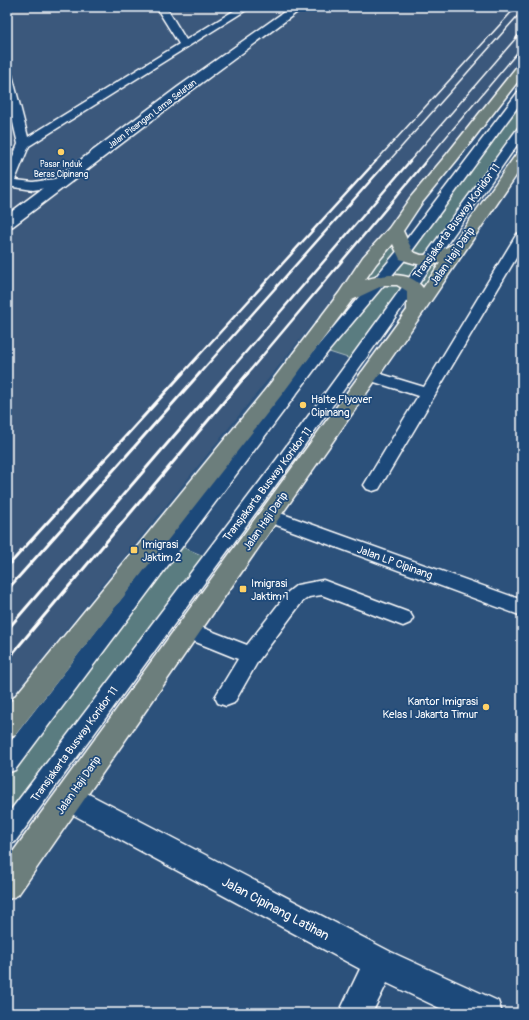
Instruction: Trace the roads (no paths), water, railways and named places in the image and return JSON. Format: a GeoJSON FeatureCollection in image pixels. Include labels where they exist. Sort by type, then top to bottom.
{"type":"FeatureCollection","features":[{"type":"Feature","properties":{"kind":"main road"},"geometry":{"type":"LineString","coordinates":[[7,726],[276,389],[346,296],[369,261],[395,231],[415,202],[522,68]]}},
{"type":"Feature","properties":{"kind":"main road","name":"Jalan Haji Darip"},"geometry":{"type":"LineString","coordinates":[[7,885],[368,375],[416,310],[522,156]]}},
{"type":"Feature","properties":{"kind":"main road"},"geometry":{"type":"LineString","coordinates":[[395,231],[404,252],[412,258],[429,261],[444,257],[460,246]]}},
{"type":"Feature","properties":{"kind":"main road"},"geometry":{"type":"LineString","coordinates":[[346,296],[371,283],[387,279],[396,279],[411,285],[415,289],[417,294],[416,310]]}},
{"type":"Feature","properties":{"kind":"street","name":"Jalan Pisangan Lama Selatan"},"geometry":{"type":"LineString","coordinates":[[7,222],[183,90],[298,7]]}},
{"type":"Feature","properties":{"kind":"street","name":"Jalan Cipinang Latihan"},"geometry":{"type":"LineString","coordinates":[[69,798],[380,963],[486,1013]]}},
{"type":"Feature","properties":{"kind":"street"},"geometry":{"type":"LineString","coordinates":[[355,1013],[380,963]]}},
{"type":"Feature","properties":{"kind":"lane"},"geometry":{"type":"LineString","coordinates":[[161,7],[185,45]]}},
{"type":"Feature","properties":{"kind":"lane"},"geometry":{"type":"LineString","coordinates":[[62,182],[33,186],[8,183],[24,144],[246,7]]}},
{"type":"Feature","properties":{"kind":"lane"},"geometry":{"type":"LineString","coordinates":[[7,75],[24,144]]}},
{"type":"Feature","properties":{"kind":"lane","name":"Transjakarta Busway Koridor 11"},"geometry":{"type":"LineString","coordinates":[[7,763],[322,350],[404,252],[522,94]]}},
{"type":"Feature","properties":{"kind":"lane","name":"Transjakarta Busway Koridor 11"},"geometry":{"type":"LineString","coordinates":[[7,834],[197,577],[271,480],[522,130]]}},
{"type":"Feature","properties":{"kind":"lane"},"geometry":{"type":"LineString","coordinates":[[373,485],[522,237]]}},
{"type":"Feature","properties":{"kind":"lane"},"geometry":{"type":"LineString","coordinates":[[368,375],[428,394]]}},
{"type":"Feature","properties":{"kind":"lane","name":"Jalan LP Cipinang"},"geometry":{"type":"LineString","coordinates":[[269,515],[522,608]]}},
{"type":"Feature","properties":{"kind":"lane"},"geometry":{"type":"LineString","coordinates":[[226,697],[251,655],[295,597],[304,590],[323,587],[403,618]]}},
{"type":"Feature","properties":{"kind":"lane"},"geometry":{"type":"LineString","coordinates":[[188,630],[251,655]]}},
{"type":"Feature","properties":{"kind":"railway"},"geometry":{"type":"LineString","coordinates":[[375,162],[516,7]]}},
{"type":"Feature","properties":{"kind":"railway"},"geometry":{"type":"LineString","coordinates":[[388,162],[522,11]]}},
{"type":"Feature","properties":{"kind":"railway"},"geometry":{"type":"LineString","coordinates":[[409,162],[522,31]]}},
{"type":"Feature","properties":{"kind":"railway"},"geometry":{"type":"LineString","coordinates":[[425,162],[522,47]]}},
{"type":"Feature","properties":{"kind":"railway"},"geometry":{"type":"LineString","coordinates":[[182,374],[376,161]]}},
{"type":"Feature","properties":{"kind":"railway"},"geometry":{"type":"LineString","coordinates":[[199,374],[388,161]]}},
{"type":"Feature","properties":{"kind":"railway"},"geometry":{"type":"LineString","coordinates":[[227,374],[410,161]]}},
{"type":"Feature","properties":{"kind":"railway"},"geometry":{"type":"LineString","coordinates":[[247,374],[426,161]]}},
{"type":"Feature","properties":{"kind":"railway"},"geometry":{"type":"LineString","coordinates":[[7,567],[183,373]]}},
{"type":"Feature","properties":{"kind":"railway"},"geometry":{"type":"LineString","coordinates":[[7,590],[200,373]]}},
{"type":"Feature","properties":{"kind":"railway"},"geometry":{"type":"LineString","coordinates":[[7,630],[228,373]]}},
{"type":"Feature","properties":{"kind":"railway"},"geometry":{"type":"LineString","coordinates":[[12,654],[248,373]]}},
{"type":"Feature","properties":{"kind":"railway"},"geometry":{"type":"LineString","coordinates":[[7,660],[13,653]]}},
{"type":"Feature","properties":{"kind":"place","name":"Pasar Induk Beras Cipinang"},"geometry":{"type":"Point","coordinates":[61,152]}},
{"type":"Feature","properties":{"kind":"place","name":"Halte Flyover Cipinang"},"geometry":{"type":"Point","coordinates":[303,405]}},
{"type":"Feature","properties":{"kind":"place","name":"Imigrasi Jaktim 2"},"geometry":{"type":"Point","coordinates":[134,550]}},
{"type":"Feature","properties":{"kind":"place","name":"Imigrasi Jaktim 1"},"geometry":{"type":"Point","coordinates":[243,589]}},
{"type":"Feature","properties":{"kind":"place","name":"Kantor Imigrasi Kelas I Jakarta Timur"},"geometry":{"type":"Point","coordinates":[486,707]}}]}
